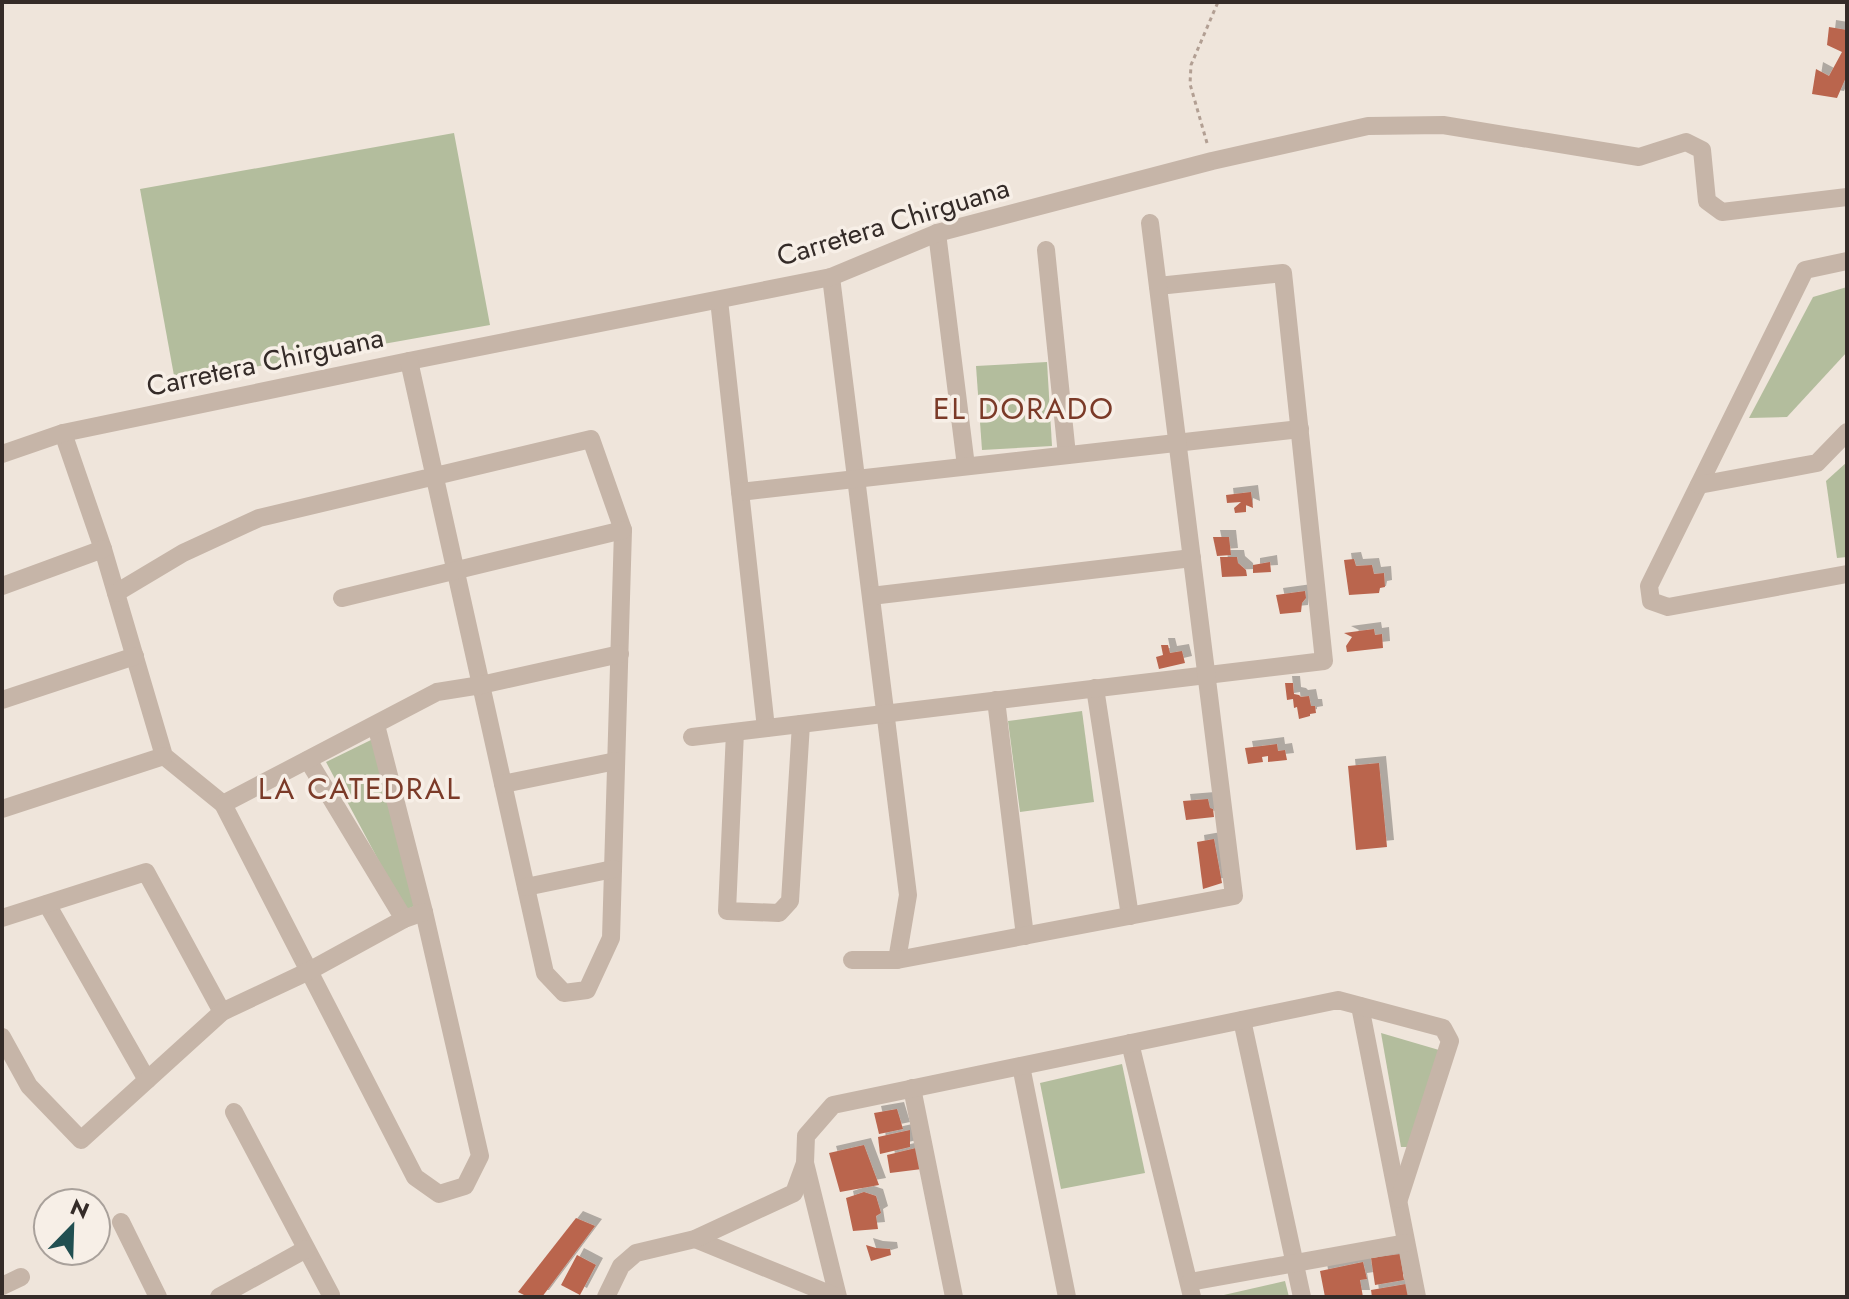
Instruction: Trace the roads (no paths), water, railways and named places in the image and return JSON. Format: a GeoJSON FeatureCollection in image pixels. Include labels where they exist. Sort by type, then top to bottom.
{"type":"FeatureCollection","features":[{"type":"Feature","properties":{"kind":"street","name":"Carretera Chirguana"},"geometry":{"type":"LineString","coordinates":[[2,454],[63,433],[831,277],[937,233],[1212,161],[1368,126],[1443,125],[1639,157],[1686,142],[1702,150],[1707,201],[1722,212],[1847,197]]}},
{"type":"Feature","properties":{"kind":"street"},"geometry":{"type":"LineString","coordinates":[[852,960],[897,960],[1234,896],[1150,223]]}},
{"type":"Feature","properties":{"kind":"street"},"geometry":{"type":"LineString","coordinates":[[937,233],[966,466]]}},
{"type":"Feature","properties":{"kind":"street"},"geometry":{"type":"LineString","coordinates":[[1046,250],[1067,455]]}},
{"type":"Feature","properties":{"kind":"street"},"geometry":{"type":"LineString","coordinates":[[1847,261],[1805,270],[1649,586],[1651,601],[1668,607],[1847,574]]}},
{"type":"Feature","properties":{"kind":"street"},"geometry":{"type":"LineString","coordinates":[[692,737],[1324,661],[1283,273],[1158,286]]}},
{"type":"Feature","properties":{"kind":"street"},"geometry":{"type":"LineString","coordinates":[[831,277],[908,895],[897,960]]}},
{"type":"Feature","properties":{"kind":"street"},"geometry":{"type":"LineString","coordinates":[[719,300],[766,728]]}},
{"type":"Feature","properties":{"kind":"street"},"geometry":{"type":"LineString","coordinates":[[116,593],[183,553],[259,518],[434,476],[591,439],[623,530],[611,938],[587,990],[564,993],[545,973],[455,571],[434,476],[409,361]]}},
{"type":"Feature","properties":{"kind":"street"},"geometry":{"type":"LineString","coordinates":[[740,492],[1300,429]]}},
{"type":"Feature","properties":{"kind":"street"},"geometry":{"type":"LineString","coordinates":[[1699,485],[1817,463],[1847,432]]}},
{"type":"Feature","properties":{"kind":"street"},"geometry":{"type":"LineString","coordinates":[[63,433],[103,549],[164,756],[223,804],[415,1177],[439,1194],[465,1186],[480,1156],[424,912],[376,725]]}},
{"type":"Feature","properties":{"kind":"street"},"geometry":{"type":"LineString","coordinates":[[342,598],[623,530]]}},
{"type":"Feature","properties":{"kind":"street"},"geometry":{"type":"LineString","coordinates":[[2,586],[103,549]]}},
{"type":"Feature","properties":{"kind":"street"},"geometry":{"type":"LineString","coordinates":[[871,596],[1192,558]]}},
{"type":"Feature","properties":{"kind":"street"},"geometry":{"type":"LineString","coordinates":[[223,804],[437,692],[620,654]]}},
{"type":"Feature","properties":{"kind":"street"},"geometry":{"type":"LineString","coordinates":[[2,700],[135,656]]}},
{"type":"Feature","properties":{"kind":"street"},"geometry":{"type":"LineString","coordinates":[[1095,688],[1130,916]]}},
{"type":"Feature","properties":{"kind":"street"},"geometry":{"type":"LineString","coordinates":[[996,700],[1025,936]]}},
{"type":"Feature","properties":{"kind":"street"},"geometry":{"type":"LineString","coordinates":[[735,732],[727,911],[779,913],[790,901],[801,724]]}},
{"type":"Feature","properties":{"kind":"street"},"geometry":{"type":"LineString","coordinates":[[2,809],[164,756]]}},
{"type":"Feature","properties":{"kind":"street"},"geometry":{"type":"LineString","coordinates":[[308,760],[404,919]]}},
{"type":"Feature","properties":{"kind":"street"},"geometry":{"type":"LineString","coordinates":[[503,784],[616,761]]}},
{"type":"Feature","properties":{"kind":"street"},"geometry":{"type":"LineString","coordinates":[[526,887],[613,869]]}},
{"type":"Feature","properties":{"kind":"street"},"geometry":{"type":"LineString","coordinates":[[2,918],[146,872],[222,1012]]}},
{"type":"Feature","properties":{"kind":"street"},"geometry":{"type":"LineString","coordinates":[[47,904],[147,1080]]}},
{"type":"Feature","properties":{"kind":"street"},"geometry":{"type":"LineString","coordinates":[[2,1037],[29,1086],[81,1140],[222,1012],[309,971],[404,919],[424,912]]}},
{"type":"Feature","properties":{"kind":"street"},"geometry":{"type":"LineString","coordinates":[[837,1297],[805,1163],[806,1136],[833,1105],[1338,1000],[1443,1028],[1450,1041],[1399,1199]]}},
{"type":"Feature","properties":{"kind":"street"},"geometry":{"type":"LineString","coordinates":[[1360,1006],[1417,1297]]}},
{"type":"Feature","properties":{"kind":"street"},"geometry":{"type":"LineString","coordinates":[[1242,1020],[1302,1297]]}},
{"type":"Feature","properties":{"kind":"street"},"geometry":{"type":"LineString","coordinates":[[1130,1043],[1191,1289],[1295,1264],[1406,1243]]}},
{"type":"Feature","properties":{"kind":"street"},"geometry":{"type":"LineString","coordinates":[[1021,1066],[1067,1297]]}},
{"type":"Feature","properties":{"kind":"street"},"geometry":{"type":"LineString","coordinates":[[912,1088],[954,1297]]}},
{"type":"Feature","properties":{"kind":"street"},"geometry":{"type":"LineString","coordinates":[[234,1112],[331,1295]]}},
{"type":"Feature","properties":{"kind":"street"},"geometry":{"type":"LineString","coordinates":[[606,1297],[621,1266],[636,1253],[695,1239],[794,1193],[805,1163]]}},
{"type":"Feature","properties":{"kind":"street"},"geometry":{"type":"LineString","coordinates":[[121,1222],[158,1297]]}},
{"type":"Feature","properties":{"kind":"street"},"geometry":{"type":"LineString","coordinates":[[695,1239],[837,1297]]}},
{"type":"Feature","properties":{"kind":"street"},"geometry":{"type":"LineString","coordinates":[[219,1297],[306,1249]]}},
{"type":"Feature","properties":{"kind":"street"},"geometry":{"type":"LineString","coordinates":[[2,1286],[21,1277]]}},
{"type":"Feature","properties":{"kind":"district","name":"EL DORADO"},"geometry":{"type":"Point","coordinates":[1024,408]}},
{"type":"Feature","properties":{"kind":"district","name":"LA CATEDRAL"},"geometry":{"type":"Point","coordinates":[360,788]}}]}
